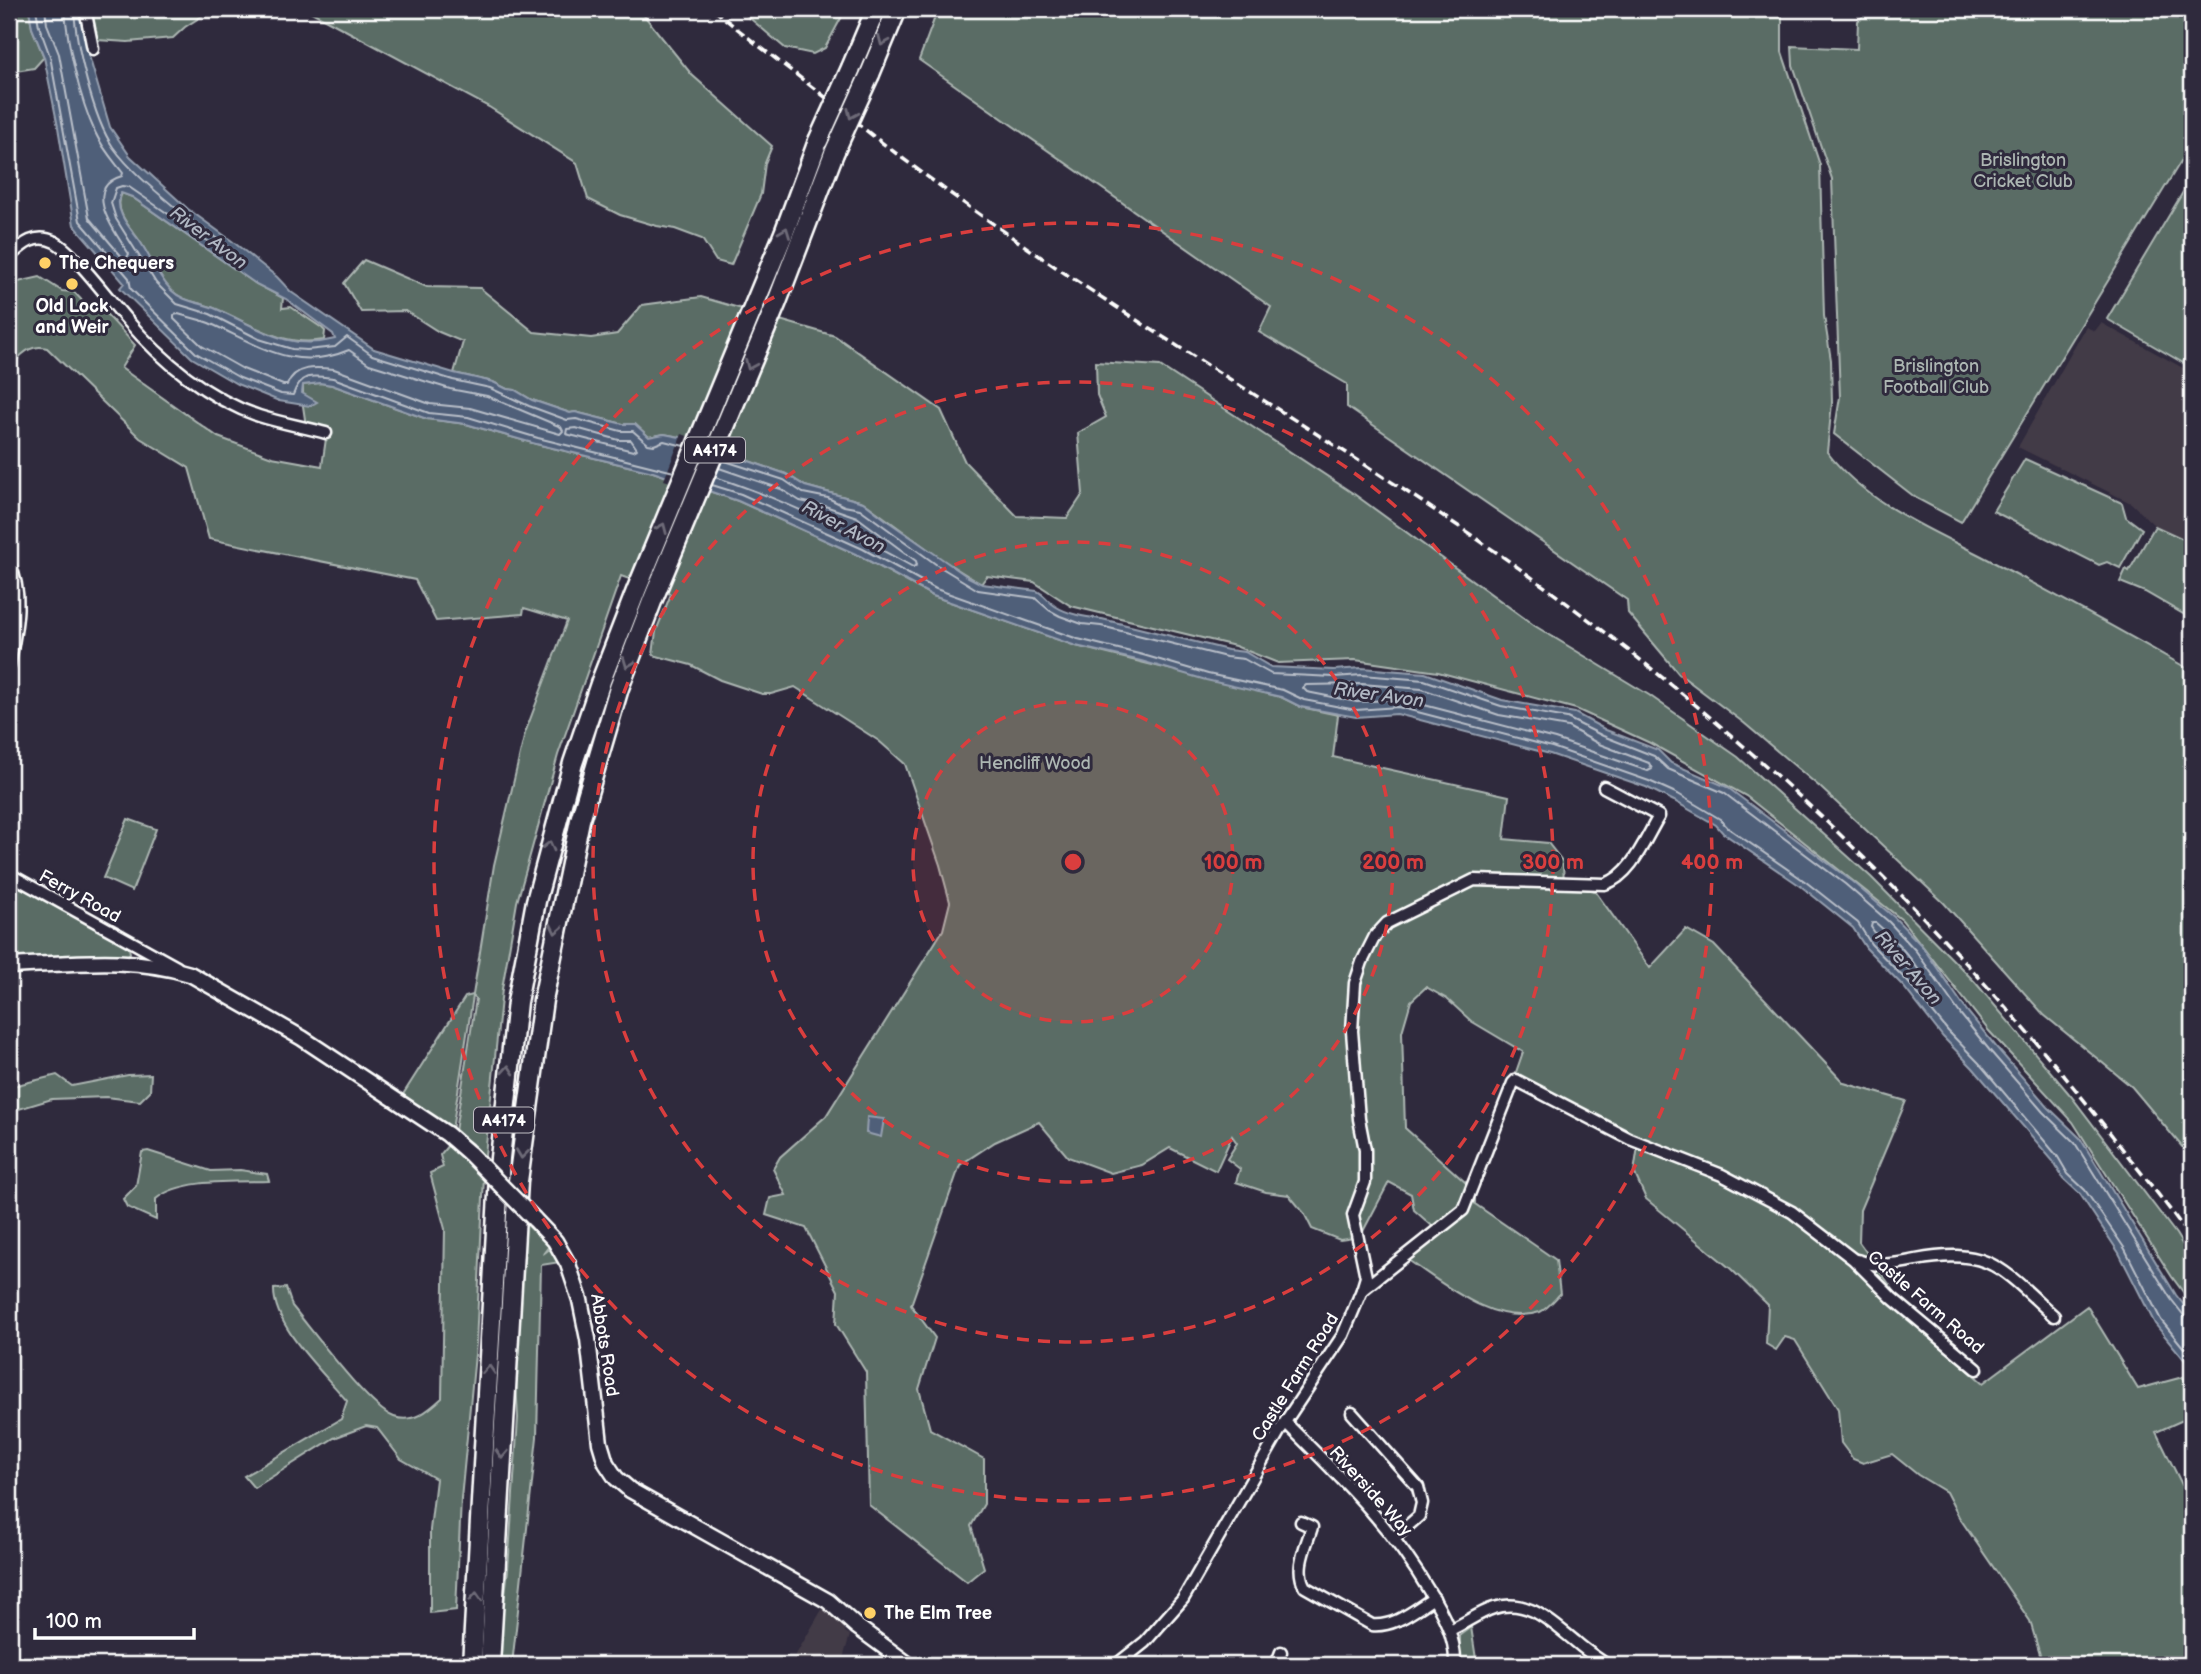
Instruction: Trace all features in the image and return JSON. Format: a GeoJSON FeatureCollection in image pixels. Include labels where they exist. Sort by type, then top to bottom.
{"type":"FeatureCollection","features":[{"type":"Feature","properties":{"kind":"highway","name":"A4174"},"geometry":{"type":"LineString","coordinates":[[472,1665],[500,1158],[517,1002],[536,901],[556,820],[597,692],[759,295],[818,141],[876,9]]}},
{"type":"Feature","properties":{"kind":"highway","name":"A4174"},"geometry":{"type":"LineString","coordinates":[[490,1665],[519,1181],[543,1000],[579,820],[619,688],[653,599],[777,302],[834,153],[897,9]]}},
{"type":"Feature","properties":{"kind":"street"},"geometry":{"type":"LineString","coordinates":[[85,9],[93,49]]}},
{"type":"Feature","properties":{"kind":"street"},"geometry":{"type":"LineString","coordinates":[[9,257],[26,242],[45,239],[54,242],[83,269],[142,338],[176,368],[226,401],[259,416],[326,433]]}},
{"type":"Feature","properties":{"kind":"street"},"geometry":{"type":"LineString","coordinates":[[9,563],[16,582],[18,600],[9,666]]}},
{"type":"Feature","properties":{"kind":"street"},"geometry":{"type":"LineString","coordinates":[[1362,1290],[1366,1277],[1353,1214],[1364,1182],[1365,1150],[1359,1119],[1352,1031],[1355,984],[1362,962],[1375,936],[1387,923],[1474,880],[1605,884],[1614,881],[1628,868],[1659,816],[1604,787]]}},
{"type":"Feature","properties":{"kind":"street","name":"Ferry Road"},"geometry":{"type":"LineString","coordinates":[[9,874],[190,974]]}},
{"type":"Feature","properties":{"kind":"street"},"geometry":{"type":"LineString","coordinates":[[127,962],[138,950],[136,945]]}},
{"type":"Feature","properties":{"kind":"street","name":"Abbots Road"},"geometry":{"type":"LineString","coordinates":[[9,967],[127,962],[172,968],[190,974],[302,1038],[447,1134],[534,1219],[563,1254],[580,1300],[588,1339],[600,1443],[606,1463],[616,1478],[630,1490],[828,1601],[909,1665]]}},
{"type":"Feature","properties":{"kind":"street","name":"Castle Farm Road"},"geometry":{"type":"LineString","coordinates":[[1116,1665],[1145,1642],[1183,1599],[1283,1425],[1343,1335],[1362,1290],[1463,1210],[1516,1080],[1630,1139],[1722,1175],[1781,1206],[1853,1259],[1892,1297],[1978,1369]]}},
{"type":"Feature","properties":{"kind":"street","name":"Castle Farm Road"},"geometry":{"type":"LineString","coordinates":[[1853,1259],[1867,1264],[1891,1265],[1951,1255],[1969,1256],[1990,1262],[2054,1316]]}},
{"type":"Feature","properties":{"kind":"street"},"geometry":{"type":"LineString","coordinates":[[1352,1413],[1418,1487],[1422,1503],[1419,1516],[1395,1537]]}},
{"type":"Feature","properties":{"kind":"street","name":"Riverside Way"},"geometry":{"type":"LineString","coordinates":[[1283,1425],[1287,1424],[1349,1485],[1395,1537],[1434,1598],[1450,1630],[1455,1665]]}},
{"type":"Feature","properties":{"kind":"street"},"geometry":{"type":"LineString","coordinates":[[1301,1522],[1312,1527],[1300,1568],[1300,1577],[1305,1587],[1372,1625],[1384,1626],[1395,1622],[1434,1598]]}},
{"type":"Feature","properties":{"kind":"street"},"geometry":{"type":"LineString","coordinates":[[1450,1630],[1492,1608],[1509,1605],[1530,1608],[1548,1618],[1607,1665]]}},
{"type":"Feature","properties":{"kind":"street"},"geometry":{"type":"LineString","coordinates":[[1276,1665],[1281,1652]]}},
{"type":"Feature","properties":{"kind":"shaded area"},"geometry":{"type":"Polygon","coordinates":[[[2101,323],[2192,373],[2192,543],[2155,526],[2131,503],[2018,447],[2086,327],[2095,331],[2101,323]]]}},
{"type":"Feature","properties":{"kind":"shaded area"},"geometry":{"type":"Polygon","coordinates":[[[824,1606],[843,1622],[845,1632],[850,1635],[841,1665],[790,1665],[824,1606]]]}},
{"type":"Feature","properties":{"kind":"green space"},"geometry":{"type":"Polygon","coordinates":[[[9,9],[29,9],[32,28],[44,57],[34,68],[9,72],[9,9]]]}},
{"type":"Feature","properties":{"kind":"green space"},"geometry":{"type":"Polygon","coordinates":[[[92,9],[213,9],[173,38],[128,42],[97,40],[92,9]]]}},
{"type":"Feature","properties":{"kind":"green space"},"geometry":{"type":"Polygon","coordinates":[[[306,9],[639,9],[692,75],[772,146],[765,163],[761,194],[731,265],[716,261],[702,239],[620,215],[588,199],[577,163],[489,107],[306,9]]]}},
{"type":"Feature","properties":{"kind":"green space"},"geometry":{"type":"Polygon","coordinates":[[[739,9],[846,9],[825,48],[813,54],[785,48],[739,9]]]}},
{"type":"Feature","properties":{"kind":"green space"},"geometry":{"type":"Polygon","coordinates":[[[938,9],[1782,9],[1782,52],[1820,165],[1824,316],[1831,360],[1832,403],[1827,452],[1844,471],[1883,503],[2192,671],[2192,1163],[2189,1155],[2132,1087],[2044,1015],[1944,903],[1821,788],[1744,723],[1679,674],[1628,613],[1627,600],[1347,407],[1347,384],[1259,332],[1271,307],[919,60],[938,9]]]}},
{"type":"Feature","properties":{"kind":"green space","name":"Brislington Cricket Club"},"geometry":{"type":"Polygon","coordinates":[[[1870,9],[2192,9],[2192,143],[1961,522],[1916,498],[1834,434],[1840,397],[1832,179],[1793,65],[1792,46],[1857,49],[1858,21],[1870,9]]]}},
{"type":"Feature","properties":{"kind":"green space"},"geometry":{"type":"Polygon","coordinates":[[[2192,177],[2192,368],[2107,319],[2192,177]]]}},
{"type":"Feature","properties":{"kind":"green space"},"geometry":{"type":"Polygon","coordinates":[[[122,193],[132,197],[256,284],[283,298],[282,308],[291,307],[322,328],[325,331],[324,340],[309,342],[267,333],[175,293],[165,284],[123,218],[119,206],[122,193]]]}},
{"type":"Feature","properties":{"kind":"green space"},"geometry":{"type":"Polygon","coordinates":[[[364,260],[427,287],[480,288],[534,332],[591,338],[617,334],[642,305],[701,297],[835,336],[941,410],[965,462],[1017,516],[1067,518],[1083,494],[1078,433],[1106,417],[1097,395],[1096,362],[1160,366],[1354,494],[1535,626],[1649,695],[1738,757],[1871,877],[1975,982],[2071,1096],[2176,1234],[2192,1260],[2192,1304],[2073,1122],[1989,1031],[1902,920],[1746,796],[1650,743],[1576,709],[1438,672],[1355,660],[1278,663],[1235,646],[1071,606],[1034,582],[987,576],[981,584],[941,559],[863,502],[805,486],[786,474],[680,437],[664,434],[649,437],[635,424],[570,413],[532,400],[493,382],[454,373],[463,342],[439,332],[406,311],[361,312],[344,283],[364,260]]]}},
{"type":"Feature","properties":{"kind":"green space","name":"Hencliff Wood"},"geometry":{"type":"Polygon","coordinates":[[[40,277],[62,291],[74,292],[90,309],[100,307],[135,345],[121,368],[218,437],[272,457],[322,466],[327,432],[306,426],[303,406],[303,385],[320,383],[427,419],[466,424],[653,472],[738,501],[860,556],[933,596],[1076,646],[1281,697],[1301,707],[1338,715],[1333,757],[1509,796],[1504,839],[1548,843],[1563,862],[1564,885],[1595,891],[1650,968],[1686,929],[1714,945],[1844,1083],[1906,1101],[1860,1210],[1859,1242],[1922,1330],[1983,1383],[2087,1306],[2138,1389],[2183,1377],[2192,1393],[2192,1416],[2156,1432],[2192,1505],[2192,1665],[2043,1665],[2030,1621],[1959,1517],[1946,1492],[1918,1475],[1892,1454],[1863,1463],[1853,1459],[1841,1443],[1838,1409],[1795,1340],[1785,1337],[1776,1350],[1766,1344],[1768,1305],[1731,1269],[1646,1199],[1634,1172],[1639,1140],[1515,1075],[1523,1052],[1471,1021],[1447,999],[1426,987],[1411,1001],[1402,1032],[1405,1128],[1475,1191],[1475,1204],[1556,1260],[1560,1294],[1543,1311],[1523,1315],[1505,1314],[1470,1301],[1453,1291],[1408,1260],[1439,1232],[1414,1210],[1411,1194],[1389,1182],[1360,1237],[1340,1240],[1312,1229],[1304,1213],[1289,1195],[1266,1192],[1236,1182],[1240,1169],[1227,1159],[1237,1143],[1232,1136],[1216,1171],[1170,1148],[1142,1165],[1111,1173],[1068,1157],[1039,1122],[995,1142],[960,1165],[911,1305],[935,1338],[919,1389],[930,1429],[984,1459],[984,1504],[971,1526],[984,1568],[967,1582],[869,1505],[866,1372],[836,1324],[838,1291],[806,1228],[766,1215],[770,1198],[786,1195],[773,1169],[780,1157],[826,1116],[943,930],[950,902],[940,865],[905,764],[879,741],[795,687],[762,694],[720,680],[691,665],[653,655],[656,631],[671,594],[621,576],[558,755],[517,902],[502,989],[485,1155],[476,1344],[461,1499],[456,1610],[430,1613],[430,1530],[436,1479],[401,1459],[377,1428],[366,1426],[334,1438],[254,1488],[244,1476],[341,1419],[347,1401],[291,1334],[276,1304],[274,1289],[286,1288],[292,1306],[356,1384],[383,1410],[394,1417],[408,1419],[426,1411],[442,1398],[445,1229],[430,1173],[443,1167],[440,1155],[449,1144],[469,1159],[472,1144],[455,1131],[476,999],[473,996],[452,1130],[402,1096],[465,997],[473,995],[494,865],[525,733],[567,621],[524,608],[523,614],[436,621],[415,580],[209,539],[189,468],[140,438],[47,348],[30,349],[9,367],[9,284],[40,277]]]}},
{"type":"Feature","properties":{"kind":"green space"},"geometry":{"type":"Polygon","coordinates":[[[2025,459],[2122,503],[2126,517],[2142,529],[2120,568],[2107,562],[2099,565],[1993,511],[2025,459]]]}},
{"type":"Feature","properties":{"kind":"green space"},"geometry":{"type":"Polygon","coordinates":[[[2155,526],[2192,543],[2192,619],[2145,592],[2120,582],[2155,526]]]}},
{"type":"Feature","properties":{"kind":"green space"},"geometry":{"type":"Polygon","coordinates":[[[128,819],[156,829],[132,891],[103,878],[128,819]]]}},
{"type":"Feature","properties":{"kind":"green space"},"geometry":{"type":"Polygon","coordinates":[[[9,881],[128,944],[130,953],[126,957],[9,961],[9,881]]]}},
{"type":"Feature","properties":{"kind":"green space"},"geometry":{"type":"Polygon","coordinates":[[[151,1074],[150,1091],[140,1101],[106,1097],[52,1099],[9,1112],[9,1087],[57,1075],[72,1086],[128,1075],[151,1074]]]}},
{"type":"Feature","properties":{"kind":"green space"},"geometry":{"type":"Polygon","coordinates":[[[148,1151],[211,1171],[240,1170],[267,1174],[269,1181],[210,1182],[180,1187],[156,1199],[156,1220],[127,1207],[123,1199],[136,1186],[142,1152],[148,1151]]]}},
{"type":"Feature","properties":{"kind":"green space"},"geometry":{"type":"Polygon","coordinates":[[[522,1220],[549,1246],[543,1254],[551,1248],[560,1262],[541,1265],[537,1437],[512,1665],[499,1665],[518,1418],[514,1342],[522,1220]]]}},
{"type":"Feature","properties":{"kind":"green space"},"geometry":{"type":"Polygon","coordinates":[[[1471,1627],[1477,1665],[1460,1665],[1460,1635],[1471,1627]]]}},
{"type":"Feature","properties":{"kind":"water","name":"River Avon"},"geometry":{"type":"Polygon","coordinates":[[[29,9],[81,9],[87,49],[110,127],[130,156],[188,209],[277,277],[291,292],[374,349],[493,382],[532,400],[570,413],[635,424],[649,437],[664,434],[680,437],[786,474],[805,486],[863,502],[968,577],[982,584],[1037,591],[1055,606],[1072,614],[1245,652],[1271,667],[1334,670],[1361,668],[1425,673],[1502,700],[1575,713],[1606,730],[1658,750],[1671,763],[1727,787],[1849,879],[1894,917],[1922,946],[1967,1011],[1997,1048],[2048,1107],[2080,1138],[2176,1295],[2192,1315],[2192,1369],[2155,1324],[2119,1253],[2080,1194],[2063,1178],[2053,1161],[1943,1037],[1903,986],[1866,948],[1853,928],[1802,887],[1723,833],[1716,825],[1646,787],[1550,754],[1397,714],[1356,717],[1301,707],[1281,697],[1076,646],[933,596],[860,556],[738,501],[653,472],[466,424],[427,419],[332,385],[303,385],[302,393],[317,402],[310,406],[279,401],[237,384],[192,358],[120,288],[124,283],[74,225],[44,57],[32,28],[29,9]],[[121,193],[119,206],[123,218],[162,278],[176,294],[287,340],[317,342],[335,339],[333,334],[286,299],[256,284],[132,197],[121,193]]]}},
{"type":"Feature","properties":{"kind":"water"},"geometry":{"type":"Polygon","coordinates":[[[867,1117],[884,1119],[881,1137],[866,1133],[867,1117]]]}},
{"type":"Feature","properties":{"kind":"pier"},"geometry":{"type":"Polygon","coordinates":[[[682,434],[726,450],[708,494],[664,480],[682,434]]]}},
{"type":"Feature","properties":{"kind":"railway"},"geometry":{"type":"LineString","coordinates":[[713,9],[881,142],[994,224],[1063,272],[1335,445],[1496,552],[1669,683],[1751,753],[1909,902],[1983,981],[2054,1063],[2192,1240]]}},
{"type":"Feature","properties":{"kind":"place","name":"The Chequers"},"geometry":{"type":"Point","coordinates":[45,263]}},
{"type":"Feature","properties":{"kind":"place","name":"Old Lock and Weir"},"geometry":{"type":"Point","coordinates":[72,284]}},
{"type":"Feature","properties":{"kind":"place","name":"The Elm Tree"},"geometry":{"type":"Point","coordinates":[870,1613]}},
{"type":"Feature","properties":{"kind":"park label","name":"Brislington Football Club"},"geometry":{"type":"Point","coordinates":[1936,376]}}]}
